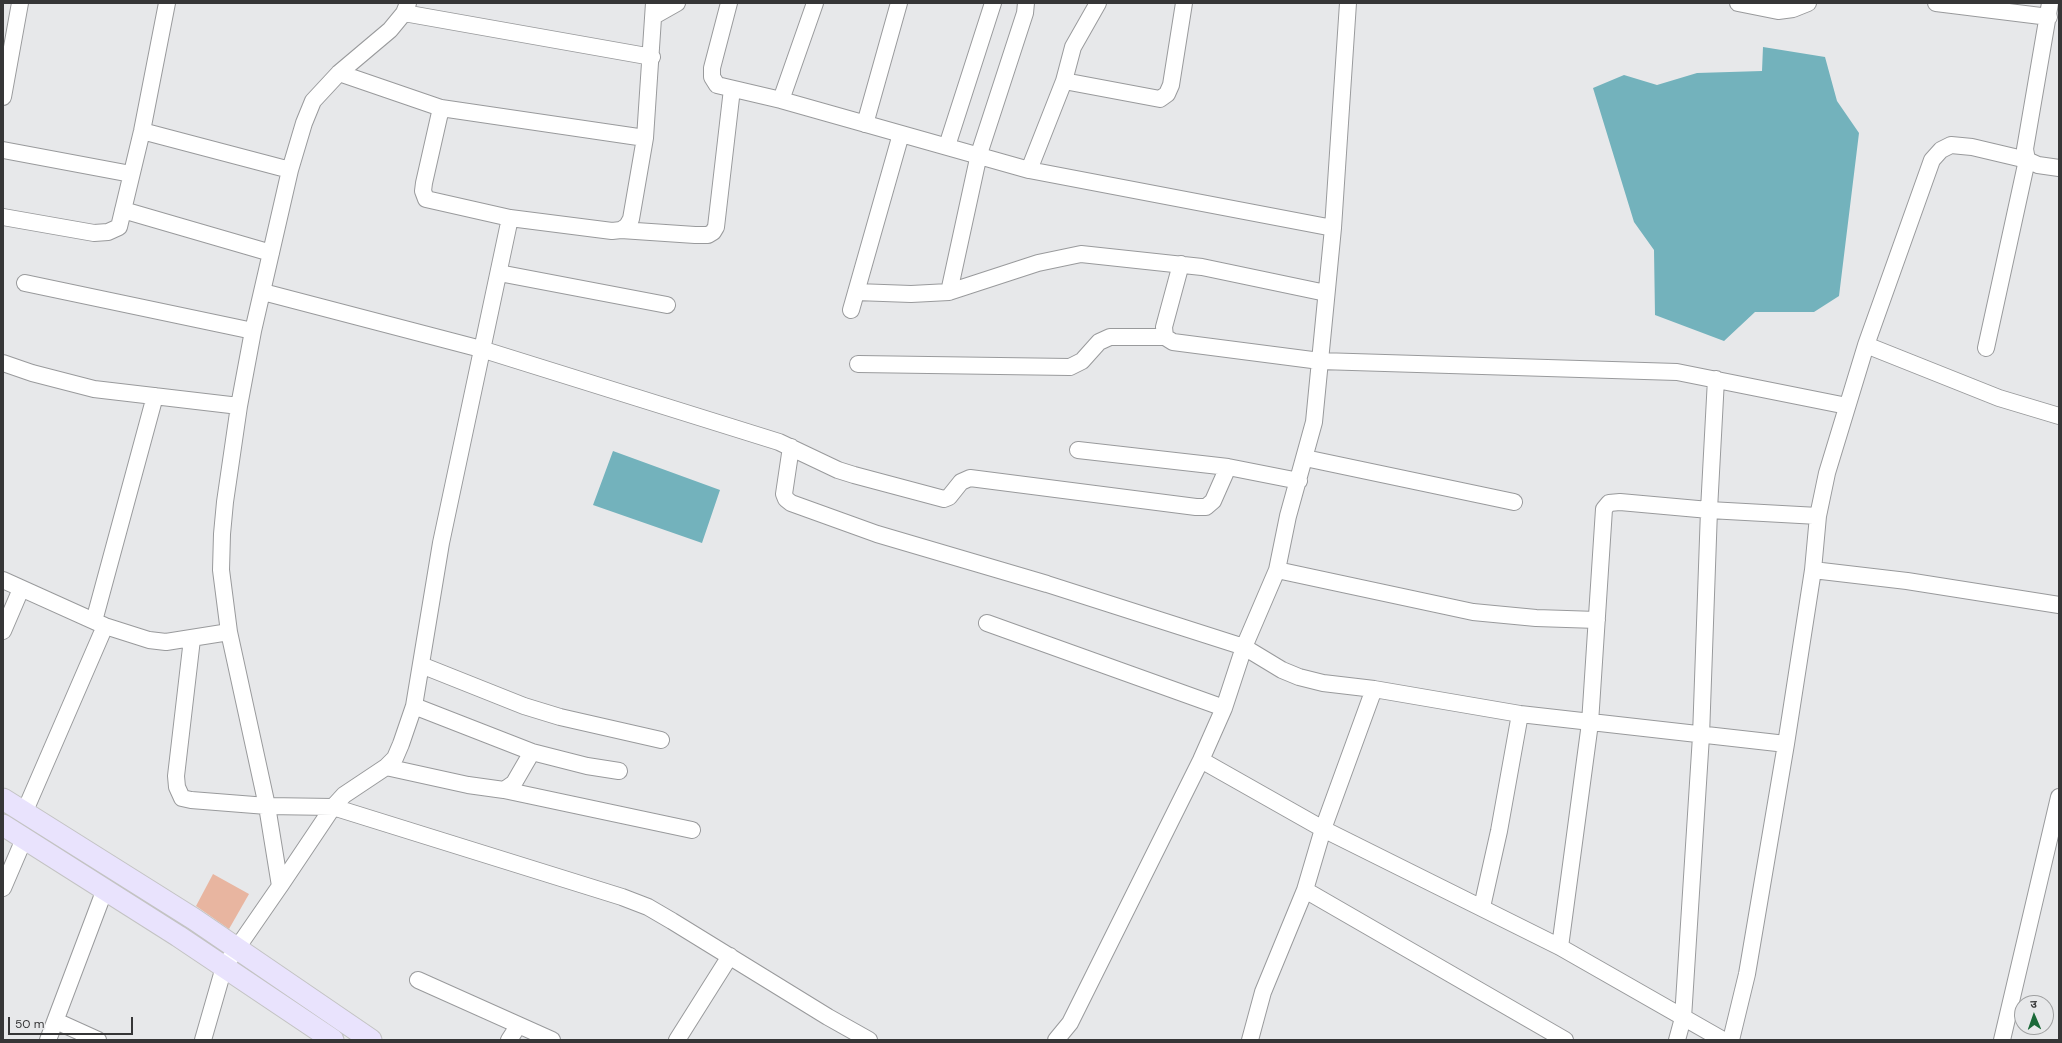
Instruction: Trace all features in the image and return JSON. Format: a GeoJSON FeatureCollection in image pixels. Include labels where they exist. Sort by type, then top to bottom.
{"type":"FeatureCollection","features":[{"type":"Feature","properties":{"kind":"main road"},"geometry":{"type":"LineString","coordinates":[[3,799],[194,919],[371,1040]]}},
{"type":"Feature","properties":{"kind":"main road"},"geometry":{"type":"LineString","coordinates":[[3,825],[105,889],[333,1040]]}},
{"type":"Feature","properties":{"kind":"street"},"geometry":{"type":"LineString","coordinates":[[3,97],[6,63],[20,3]]}},
{"type":"Feature","properties":{"kind":"street"},"geometry":{"type":"LineString","coordinates":[[3,217],[94,233],[108,232],[119,227],[142,131],[167,3]]}},
{"type":"Feature","properties":{"kind":"street"},"geometry":{"type":"LineString","coordinates":[[621,230],[627,226],[631,219],[645,138],[652,57],[654,10],[677,3]]}},
{"type":"Feature","properties":{"kind":"street"},"geometry":{"type":"LineString","coordinates":[[729,3],[712,68],[712,77],[717,85],[781,100],[900,134],[979,154],[1029,170],[1332,228]]}},
{"type":"Feature","properties":{"kind":"street"},"geometry":{"type":"LineString","coordinates":[[781,100],[815,3]]}},
{"type":"Feature","properties":{"kind":"street"},"geometry":{"type":"LineString","coordinates":[[865,124],[899,3]]}},
{"type":"Feature","properties":{"kind":"street"},"geometry":{"type":"LineString","coordinates":[[947,146],[993,3]]}},
{"type":"Feature","properties":{"kind":"street"},"geometry":{"type":"LineString","coordinates":[[949,292],[979,154],[1025,13],[1026,3]]}},
{"type":"Feature","properties":{"kind":"street"},"geometry":{"type":"LineString","coordinates":[[1029,170],[1064,81],[1073,47],[1098,3]]}},
{"type":"Feature","properties":{"kind":"street"},"geometry":{"type":"LineString","coordinates":[[1064,81],[1160,100],[1167,94],[1170,85],[1184,3]]}},
{"type":"Feature","properties":{"kind":"street"},"geometry":{"type":"LineString","coordinates":[[1056,1040],[1070,1023],[1201,760],[1224,708],[1244,647],[1277,570],[1288,516],[1299,481],[1314,422],[1332,228],[1348,3]]}},
{"type":"Feature","properties":{"kind":"street"},"geometry":{"type":"LineString","coordinates":[[1738,3],[1778,11],[1808,3]]}},
{"type":"Feature","properties":{"kind":"street"},"geometry":{"type":"LineString","coordinates":[[1936,3],[2049,10],[2026,138],[2025,149],[2027,160],[1986,348]]}},
{"type":"Feature","properties":{"kind":"street"},"geometry":{"type":"LineString","coordinates":[[280,886],[267,806],[229,632],[221,570],[222,534],[239,406],[253,331],[290,170],[304,123],[313,101],[339,73],[390,30],[406,8],[652,57]]}},
{"type":"Feature","properties":{"kind":"street"},"geometry":{"type":"LineString","coordinates":[[339,73],[441,108],[645,138]]}},
{"type":"Feature","properties":{"kind":"street"},"geometry":{"type":"LineString","coordinates":[[441,108],[424,183],[423,191],[426,199],[510,218],[612,230],[708,235],[713,232],[716,227],[732,89]]}},
{"type":"Feature","properties":{"kind":"street"},"geometry":{"type":"LineString","coordinates":[[142,131],[290,170]]}},
{"type":"Feature","properties":{"kind":"street"},"geometry":{"type":"LineString","coordinates":[[851,310],[900,134]]}},
{"type":"Feature","properties":{"kind":"street"},"geometry":{"type":"LineString","coordinates":[[1730,1040],[1747,974],[1786,744],[1813,570],[1818,516],[1827,474],[1866,345],[1932,160],[1941,150],[1951,145],[1972,147],[2027,160],[2038,165],[2059,168]]}},
{"type":"Feature","properties":{"kind":"street"},"geometry":{"type":"LineString","coordinates":[[3,150],[131,174]]}},
{"type":"Feature","properties":{"kind":"street"},"geometry":{"type":"LineString","coordinates":[[123,210],[271,253]]}},
{"type":"Feature","properties":{"kind":"street"},"geometry":{"type":"LineString","coordinates":[[203,1040],[224,967],[333,807],[344,795],[386,767],[394,758],[401,744],[414,706],[441,543],[510,218]]}},
{"type":"Feature","properties":{"kind":"street"},"geometry":{"type":"LineString","coordinates":[[856,292],[911,294],[949,292],[1038,263],[1081,254],[1181,264],[1223,270],[1326,293]]}},
{"type":"Feature","properties":{"kind":"street"},"geometry":{"type":"LineString","coordinates":[[1165,337],[1164,327],[1181,264]]}},
{"type":"Feature","properties":{"kind":"street"},"geometry":{"type":"LineString","coordinates":[[499,272],[667,305]]}},
{"type":"Feature","properties":{"kind":"street"},"geometry":{"type":"LineString","coordinates":[[26,283],[253,331]]}},
{"type":"Feature","properties":{"kind":"street"},"geometry":{"type":"LineString","coordinates":[[263,292],[481,349],[729,425],[791,447],[846,472],[944,499],[949,498],[961,482],[970,478],[1196,507],[1206,506],[1213,501],[1228,467]]}},
{"type":"Feature","properties":{"kind":"street"},"geometry":{"type":"LineString","coordinates":[[858,364],[1070,367],[1082,361],[1099,342],[1119,335],[1165,337],[1173,342],[1320,361],[1676,372],[1716,378],[1847,406]]}},
{"type":"Feature","properties":{"kind":"street"},"geometry":{"type":"LineString","coordinates":[[1866,345],[1999,398],[2059,416]]}},
{"type":"Feature","properties":{"kind":"street"},"geometry":{"type":"LineString","coordinates":[[3,363],[32,373],[94,389],[239,406]]}},
{"type":"Feature","properties":{"kind":"street"},"geometry":{"type":"LineString","coordinates":[[1676,1040],[1683,1018],[1701,736],[1709,510],[1716,378]]}},
{"type":"Feature","properties":{"kind":"street"},"geometry":{"type":"LineString","coordinates":[[24,813],[100,624],[155,396]]}},
{"type":"Feature","properties":{"kind":"street"},"geometry":{"type":"LineString","coordinates":[[791,447],[784,494],[786,499],[791,503],[877,534],[1047,584],[1244,647],[1282,670],[1299,677],[1323,683],[1374,689],[1520,714],[1701,736],[1786,744]]}},
{"type":"Feature","properties":{"kind":"street"},"geometry":{"type":"LineString","coordinates":[[1078,450],[1228,467],[1299,481]]}},
{"type":"Feature","properties":{"kind":"street"},"geometry":{"type":"LineString","coordinates":[[1305,458],[1514,502]]}},
{"type":"Feature","properties":{"kind":"street"},"geometry":{"type":"LineString","coordinates":[[1560,947],[1590,723],[1602,520],[1604,509],[1609,503],[1620,502],[1709,510],[1818,516]]}},
{"type":"Feature","properties":{"kind":"street"},"geometry":{"type":"LineString","coordinates":[[1277,570],[1473,612],[1536,618],[1597,620]]}},
{"type":"Feature","properties":{"kind":"street"},"geometry":{"type":"LineString","coordinates":[[1813,570],[1907,581],[2059,605]]}},
{"type":"Feature","properties":{"kind":"street"},"geometry":{"type":"LineString","coordinates":[[3,580],[100,624],[149,640],[166,642],[229,632]]}},
{"type":"Feature","properties":{"kind":"street"},"geometry":{"type":"LineString","coordinates":[[3,631],[22,589]]}},
{"type":"Feature","properties":{"kind":"street"},"geometry":{"type":"LineString","coordinates":[[987,623],[1224,708]]}},
{"type":"Feature","properties":{"kind":"street"},"geometry":{"type":"LineString","coordinates":[[192,639],[176,776],[177,787],[182,798],[267,806],[333,807],[622,897],[648,907],[828,1017],[869,1040]]}},
{"type":"Feature","properties":{"kind":"street"},"geometry":{"type":"LineString","coordinates":[[421,665],[524,706],[560,717],[662,740]]}},
{"type":"Feature","properties":{"kind":"street"},"geometry":{"type":"LineString","coordinates":[[1250,1040],[1263,992],[1304,890],[1323,829],[1374,689]]}},
{"type":"Feature","properties":{"kind":"street"},"geometry":{"type":"LineString","coordinates":[[414,706],[532,752],[581,764],[620,771]]}},
{"type":"Feature","properties":{"kind":"street"},"geometry":{"type":"LineString","coordinates":[[1482,907],[1499,831],[1520,714]]}},
{"type":"Feature","properties":{"kind":"street"},"geometry":{"type":"LineString","coordinates":[[504,790],[514,782],[532,752]]}},
{"type":"Feature","properties":{"kind":"street"},"geometry":{"type":"LineString","coordinates":[[1201,760],[1323,829],[1560,947],[1723,1040]]}},
{"type":"Feature","properties":{"kind":"street"},"geometry":{"type":"LineString","coordinates":[[386,767],[468,785],[504,790],[692,830]]}},
{"type":"Feature","properties":{"kind":"street"},"geometry":{"type":"LineString","coordinates":[[2002,1040],[2058,805]]}},
{"type":"Feature","properties":{"kind":"street"},"geometry":{"type":"LineString","coordinates":[[3,888],[24,839]]}},
{"type":"Feature","properties":{"kind":"street"},"geometry":{"type":"LineString","coordinates":[[48,1040],[105,889]]}},
{"type":"Feature","properties":{"kind":"street"},"geometry":{"type":"LineString","coordinates":[[1304,890],[1564,1040]]}},
{"type":"Feature","properties":{"kind":"street"},"geometry":{"type":"LineString","coordinates":[[677,1040],[730,956]]}},
{"type":"Feature","properties":{"kind":"street"},"geometry":{"type":"LineString","coordinates":[[418,980],[552,1040]]}},
{"type":"Feature","properties":{"kind":"street"},"geometry":{"type":"LineString","coordinates":[[56,1021],[98,1040]]}},
{"type":"Feature","properties":{"kind":"street"},"geometry":{"type":"LineString","coordinates":[[509,1040],[518,1026]]}},
{"type":"Feature","properties":{"kind":"water"},"geometry":{"type":"Polygon","coordinates":[[[1763,47],[1825,57],[1837,101],[1859,133],[1839,296],[1814,312],[1755,312],[1724,341],[1655,315],[1654,250],[1634,222],[1593,88],[1624,75],[1657,85],[1697,73],[1762,71],[1763,47]]]}},
{"type":"Feature","properties":{"kind":"water"},"geometry":{"type":"Polygon","coordinates":[[[613,451],[720,490],[702,543],[593,505],[613,451]]]}},
{"type":"Feature","properties":{"kind":"building"},"geometry":{"type":"Polygon","coordinates":[[[213,874],[249,894],[229,929],[196,906],[213,874]]]}}]}
